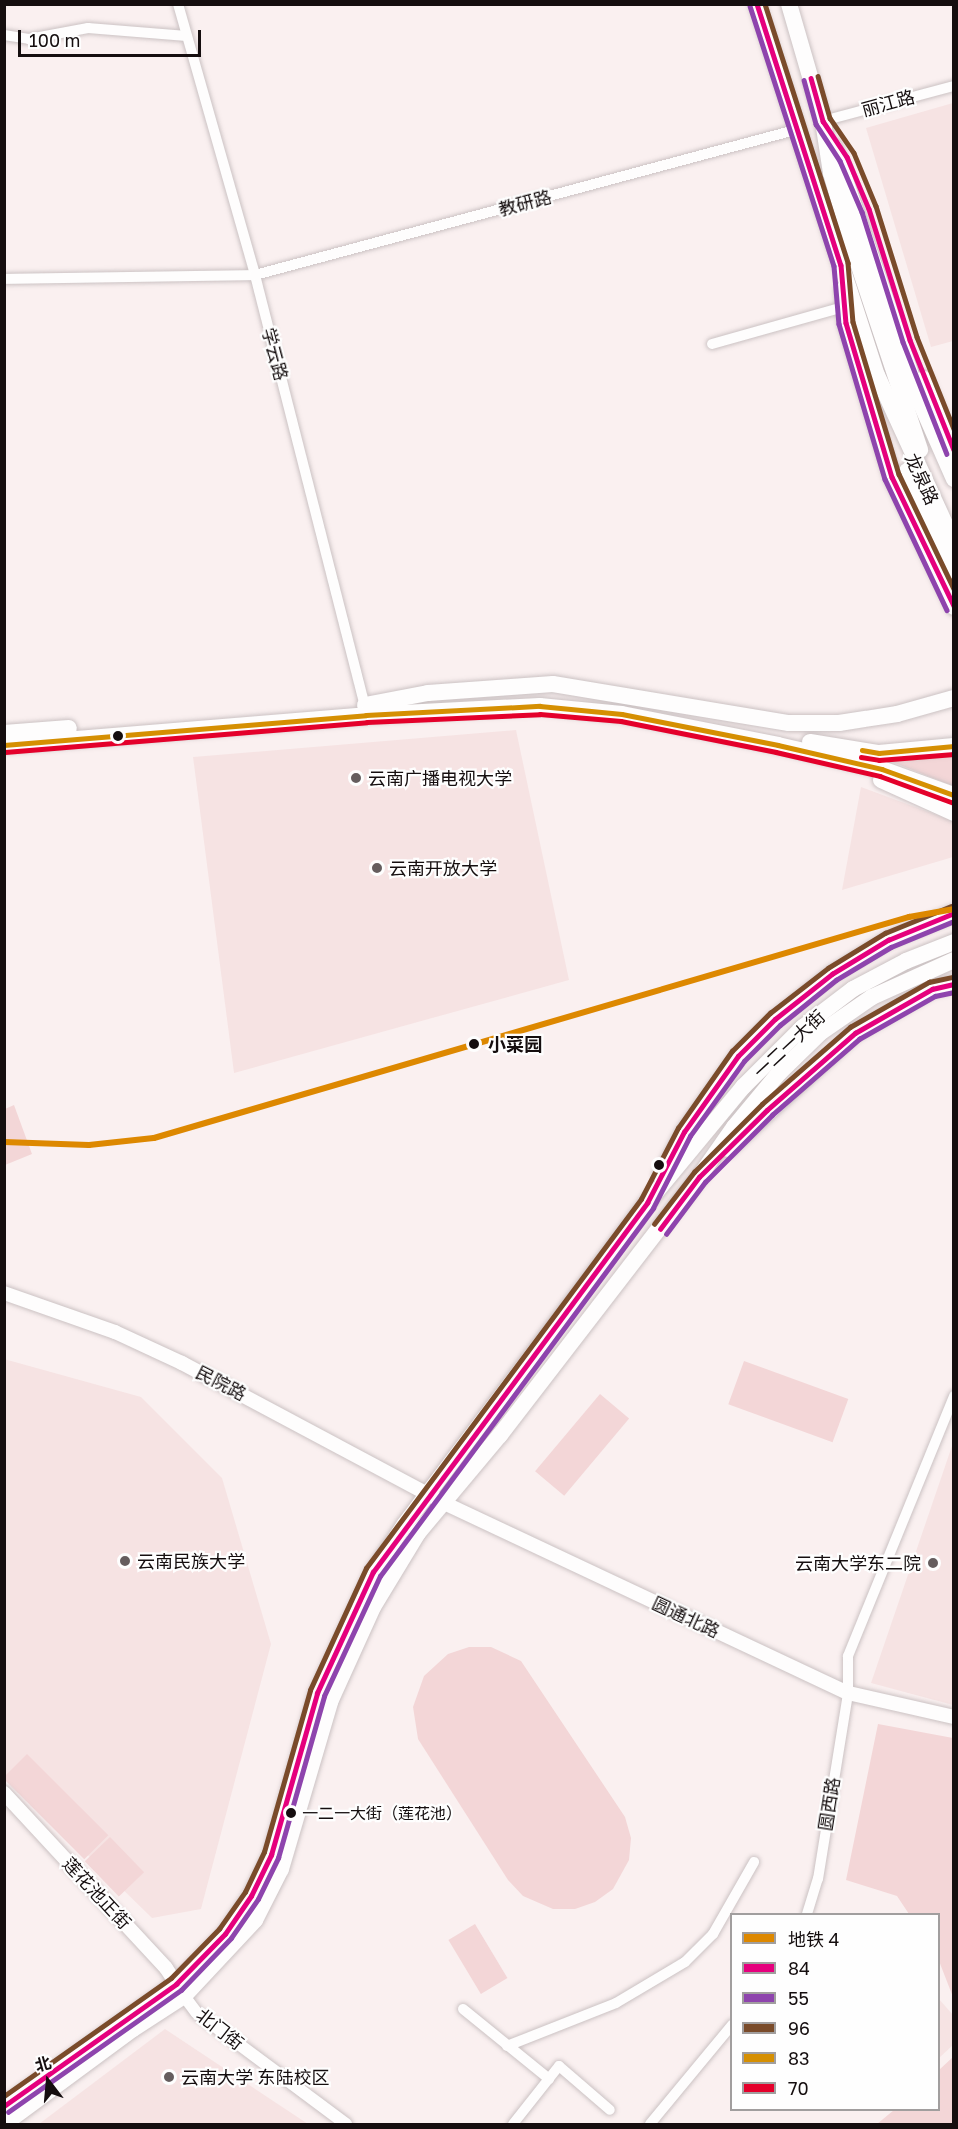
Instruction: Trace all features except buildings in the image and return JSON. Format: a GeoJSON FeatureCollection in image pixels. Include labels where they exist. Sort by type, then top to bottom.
{"type":"FeatureCollection","features":[{"type":"Feature","properties":{"kind":"main road"},"geometry":{"type":"LineString","coordinates":[[757,4],[795,130],[877,375],[909,450],[918,500],[954,571]]}},
{"type":"Feature","properties":{"kind":"main road","name":"龙泉路"},"geometry":{"type":"LineString","coordinates":[[789,4],[824,121],[831,173],[909,450],[954,543]]}},
{"type":"Feature","properties":{"kind":"main road"},"geometry":{"type":"LineString","coordinates":[[824,121],[860,216],[901,350],[954,479]]}},
{"type":"Feature","properties":{"kind":"main road"},"geometry":{"type":"LineString","coordinates":[[824,121],[847,157],[869,209],[910,340],[954,450]]}},
{"type":"Feature","properties":{"kind":"main road"},"geometry":{"type":"LineString","coordinates":[[841,265],[844,307],[892,477],[954,607]]}},
{"type":"Feature","properties":{"kind":"main road","name":"龙泉路"},"geometry":{"type":"LineString","coordinates":[[909,450],[954,521]]}},
{"type":"Feature","properties":{"kind":"main road"},"geometry":{"type":"LineString","coordinates":[[365,705],[429,693],[500,686],[554,684],[594,688],[789,723],[850,721],[897,714],[954,698]]}},
{"type":"Feature","properties":{"kind":"main road"},"geometry":{"type":"LineString","coordinates":[[4,733],[365,705],[541,698],[623,706],[879,753],[954,746]]}},
{"type":"Feature","properties":{"kind":"main road"},"geometry":{"type":"LineString","coordinates":[[540,706],[869,775],[954,813]]}},
{"type":"Feature","properties":{"kind":"main road"},"geometry":{"type":"LineString","coordinates":[[4,745],[366,715],[540,706],[622,714],[778,746],[882,769],[954,795]]}},
{"type":"Feature","properties":{"kind":"main road"},"geometry":{"type":"LineString","coordinates":[[647,1203],[684,1132],[738,1056],[775,1019],[832,974],[888,940],[954,913]]}},
{"type":"Feature","properties":{"kind":"main road","name":"一二一大街"},"geometry":{"type":"LineString","coordinates":[[4,2106],[180,1990],[225,1934],[251,1896],[271,1855],[317,1693],[343,1632],[373,1572],[428,1493],[647,1203],[743,1087],[803,1027],[853,989],[906,961],[954,942]]}},
{"type":"Feature","properties":{"kind":"main road","name":"一二一大街"},"geometry":{"type":"LineString","coordinates":[[4,2124],[180,1990],[255,1920],[273,1888],[330,1702],[393,1570],[699,1177],[734,1126],[779,1073],[820,1034],[872,997],[954,960]]}},
{"type":"Feature","properties":{"kind":"main road"},"geometry":{"type":"LineString","coordinates":[[699,1177],[767,1110],[855,1033],[912,1000],[954,984]]}},
{"type":"Feature","properties":{"kind":"main road","name":"民院路"},"geometry":{"type":"LineString","coordinates":[[4,1293],[115,1332],[182,1363],[428,1493]]}},
{"type":"Feature","properties":{"kind":"main road","name":"圆通北路"},"geometry":{"type":"LineString","coordinates":[[428,1493],[444,1503],[848,1693],[954,1717]]}},
{"type":"Feature","properties":{"kind":"main road","name":"莲花池正街"},"geometry":{"type":"LineString","coordinates":[[4,1793],[166,1968],[180,1990]]}},
{"type":"Feature","properties":{"kind":"street","name":"学云路"},"geometry":{"type":"LineString","coordinates":[[178,4],[255,274],[365,705]]}},
{"type":"Feature","properties":{"kind":"street"},"geometry":{"type":"LineString","coordinates":[[4,35],[29,39],[88,28],[187,36]]}},
{"type":"Feature","properties":{"kind":"street","name":"丽江路"},"geometry":{"type":"LineString","coordinates":[[824,121],[954,86]]}},
{"type":"Feature","properties":{"kind":"street","name":"教研路"},"geometry":{"type":"LineString","coordinates":[[4,279],[255,274],[795,130]]}},
{"type":"Feature","properties":{"kind":"street"},"geometry":{"type":"LineString","coordinates":[[712,344],[844,307]]}},
{"type":"Feature","properties":{"kind":"street","name":"圆西路"},"geometry":{"type":"LineString","coordinates":[[807,1913],[818,1879],[848,1693],[848,1656],[861,1618],[954,1396]]}},
{"type":"Feature","properties":{"kind":"street"},"geometry":{"type":"LineString","coordinates":[[507,2046],[616,2003],[685,1962],[714,1934],[754,1862]]}},
{"type":"Feature","properties":{"kind":"street","name":"北门街"},"geometry":{"type":"LineString","coordinates":[[180,1990],[197,2013],[346,2124]]}},
{"type":"Feature","properties":{"kind":"street"},"geometry":{"type":"LineString","coordinates":[[463,2009],[549,2079]]}},
{"type":"Feature","properties":{"kind":"street"},"geometry":{"type":"LineString","coordinates":[[650,2124],[730,2027]]}},
{"type":"Feature","properties":{"kind":"street"},"geometry":{"type":"LineString","coordinates":[[513,2124],[559,2066],[610,2110]]}},
{"type":"Feature","properties":{"kind":"shaded area"},"geometry":{"type":"Polygon","coordinates":[[[953,103],[953,341],[931,347],[866,128],[953,103]]]}},
{"type":"Feature","properties":{"kind":"shaded area","name":"云南开放大学"},"geometry":{"type":"Polygon","coordinates":[[[516,730],[569,980],[234,1073],[193,757],[516,730]]]}},
{"type":"Feature","properties":{"kind":"shaded area"},"geometry":{"type":"Polygon","coordinates":[[[953,752],[953,786],[890,761],[892,757],[953,752]]]}},
{"type":"Feature","properties":{"kind":"shaded area"},"geometry":{"type":"Polygon","coordinates":[[[861,787],[953,821],[953,857],[842,890],[861,787]]]}},
{"type":"Feature","properties":{"kind":"shaded area"},"geometry":{"type":"Polygon","coordinates":[[[14,1105],[32,1154],[5,1165],[5,1109],[14,1105]]]}},
{"type":"Feature","properties":{"kind":"shaded area","name":"云南民族大学"},"geometry":{"type":"Polygon","coordinates":[[[4,1359],[141,1397],[222,1478],[271,1644],[201,1909],[152,1918],[5,1774],[4,1359]]]}},
{"type":"Feature","properties":{"kind":"shaded area"},"geometry":{"type":"Polygon","coordinates":[[[744,1361],[848,1399],[833,1442],[728,1404],[744,1361]]]}},
{"type":"Feature","properties":{"kind":"shaded area"},"geometry":{"type":"Polygon","coordinates":[[[600,1394],[629,1418],[564,1496],[535,1471],[600,1394]]]}},
{"type":"Feature","properties":{"kind":"shaded area","name":"云南大学东二院"},"geometry":{"type":"Polygon","coordinates":[[[953,1443],[953,1705],[871,1683],[953,1443]]]}},
{"type":"Feature","properties":{"kind":"shaded area"},"geometry":{"type":"Polygon","coordinates":[[[469,1647],[491,1647],[521,1661],[625,1817],[631,1838],[629,1860],[613,1889],[595,1902],[575,1909],[553,1909],[523,1896],[508,1880],[418,1739],[413,1707],[424,1676],[448,1654],[469,1647]]]}},
{"type":"Feature","properties":{"kind":"shaded area"},"geometry":{"type":"Polygon","coordinates":[[[878,1724],[953,1738],[953,1997],[940,1964],[940,1913],[908,1913],[897,1896],[846,1880],[878,1724]]]}},
{"type":"Feature","properties":{"kind":"shaded area"},"geometry":{"type":"Polygon","coordinates":[[[27,1754],[108,1835],[84,1859],[4,1779],[27,1754]]]}},
{"type":"Feature","properties":{"kind":"shaded area"},"geometry":{"type":"Polygon","coordinates":[[[110,1837],[144,1872],[119,1897],[85,1861],[110,1837]]]}},
{"type":"Feature","properties":{"kind":"shaded area"},"geometry":{"type":"Polygon","coordinates":[[[475,1924],[507,1978],[481,1994],[448,1940],[475,1924]]]}},
{"type":"Feature","properties":{"kind":"shaded area"},"geometry":{"type":"Polygon","coordinates":[[[940,2000],[954,2016],[953,2045],[940,2057],[940,2000]]]}},
{"type":"Feature","properties":{"kind":"shaded area","name":"云南大学 东陆校区"},"geometry":{"type":"Polygon","coordinates":[[[165,2029],[308,2124],[39,2124],[165,2029]]]}},
{"type":"Feature","properties":{"kind":"shaded area"},"geometry":{"type":"Polygon","coordinates":[[[953,2057],[953,2124],[877,2124],[893,2111],[940,2111],[940,2069],[953,2057]]]}},
{"type":"Feature","properties":{"kind":"metro line","name":"4"},"geometry":{"type":"LineString","coordinates":[[4,1142],[89,1145],[154,1138],[909,917],[954,909]]}},
{"type":"Feature","properties":{"kind":"transit line","name":"84"},"geometry":{"type":"LineString","coordinates":[[757,4],[841,265],[846,323],[892,477],[954,606]]}},
{"type":"Feature","properties":{"kind":"transit line","name":"96"},"geometry":{"type":"LineString","coordinates":[[765,4],[848,263],[853,322],[899,474],[954,589]]}},
{"type":"Feature","properties":{"kind":"transit line","name":"55"},"geometry":{"type":"LineString","coordinates":[[750,6],[834,266],[839,324],[885,479],[947,610]]}},
{"type":"Feature","properties":{"kind":"transit line","name":"96"},"geometry":{"type":"LineString","coordinates":[[818,76],[830,118],[854,153],[876,206],[917,337],[954,429]]}},
{"type":"Feature","properties":{"kind":"transit line","name":"84"},"geometry":{"type":"LineString","coordinates":[[811,78],[823,121],[847,157],[869,209],[910,340],[954,450]]}},
{"type":"Feature","properties":{"kind":"transit line","name":"55"},"geometry":{"type":"LineString","coordinates":[[804,80],[816,124],[840,161],[862,212],[903,342],[947,454]]}},
{"type":"Feature","properties":{"kind":"transit line","name":"83"},"geometry":{"type":"LineString","coordinates":[[4,745],[366,715],[540,706],[622,714],[778,745],[882,769],[954,795]]}},
{"type":"Feature","properties":{"kind":"transit line","name":"70"},"geometry":{"type":"LineString","coordinates":[[5,752],[367,722],[540,714],[621,721],[776,752],[880,776],[951,802]]}},
{"type":"Feature","properties":{"kind":"transit line","name":"83"},"geometry":{"type":"LineString","coordinates":[[862,750],[879,753],[954,746]]}},
{"type":"Feature","properties":{"kind":"transit line","name":"70"},"geometry":{"type":"LineString","coordinates":[[861,757],[879,760],[954,754]]}},
{"type":"Feature","properties":{"kind":"transit line","name":"96"},"geometry":{"type":"LineString","coordinates":[[4,2096],[171,1978],[219,1929],[245,1892],[264,1852],[310,1690],[366,1568],[641,1199],[678,1128],[732,1051],[770,1013],[828,968],[885,933],[951,906]]}},
{"type":"Feature","properties":{"kind":"transit line","name":"84"},"geometry":{"type":"LineString","coordinates":[[4,2106],[176,1984],[225,1934],[251,1896],[271,1855],[317,1693],[373,1572],[647,1203],[684,1132],[738,1056],[775,1019],[832,974],[888,940],[954,913]]}},
{"type":"Feature","properties":{"kind":"transit line","name":"55"},"geometry":{"type":"LineString","coordinates":[[8,2112],[181,1990],[231,1938],[258,1899],[278,1858],[324,1696],[380,1576],[653,1208],[690,1136],[744,1061],[780,1025],[836,980],[891,947],[954,921]]}},
{"type":"Feature","properties":{"kind":"transit line","name":"96"},"geometry":{"type":"LineString","coordinates":[[654,1224],[694,1172],[762,1104],[850,1027],[929,982],[952,977]]}},
{"type":"Feature","properties":{"kind":"transit line","name":"84"},"geometry":{"type":"LineString","coordinates":[[660,1229],[699,1177],[767,1110],[855,1033],[932,989],[954,984]]}},
{"type":"Feature","properties":{"kind":"transit line","name":"55"},"geometry":{"type":"LineString","coordinates":[[666,1234],[705,1182],[772,1115],[859,1039],[935,996],[954,992]]}},
{"type":"Feature","properties":{"kind":"place","name":"云南广播电视大学"},"geometry":{"type":"Point","coordinates":[356,778]}},
{"type":"Feature","properties":{"kind":"place","name":"云南开放大学"},"geometry":{"type":"Point","coordinates":[377,868]}},
{"type":"Feature","properties":{"kind":"place","name":"小菜园"},"geometry":{"type":"Point","coordinates":[474,1044]}},
{"type":"Feature","properties":{"kind":"place","name":"云南民族大学"},"geometry":{"type":"Point","coordinates":[125,1561]}},
{"type":"Feature","properties":{"kind":"place","name":"云南大学东二院"},"geometry":{"type":"Point","coordinates":[933,1563]}},
{"type":"Feature","properties":{"kind":"place","name":"一二一大街（莲花池）"},"geometry":{"type":"Point","coordinates":[291,1813]}},
{"type":"Feature","properties":{"kind":"place","name":"云南大学 东陆校区"},"geometry":{"type":"Point","coordinates":[169,2077]}}]}
